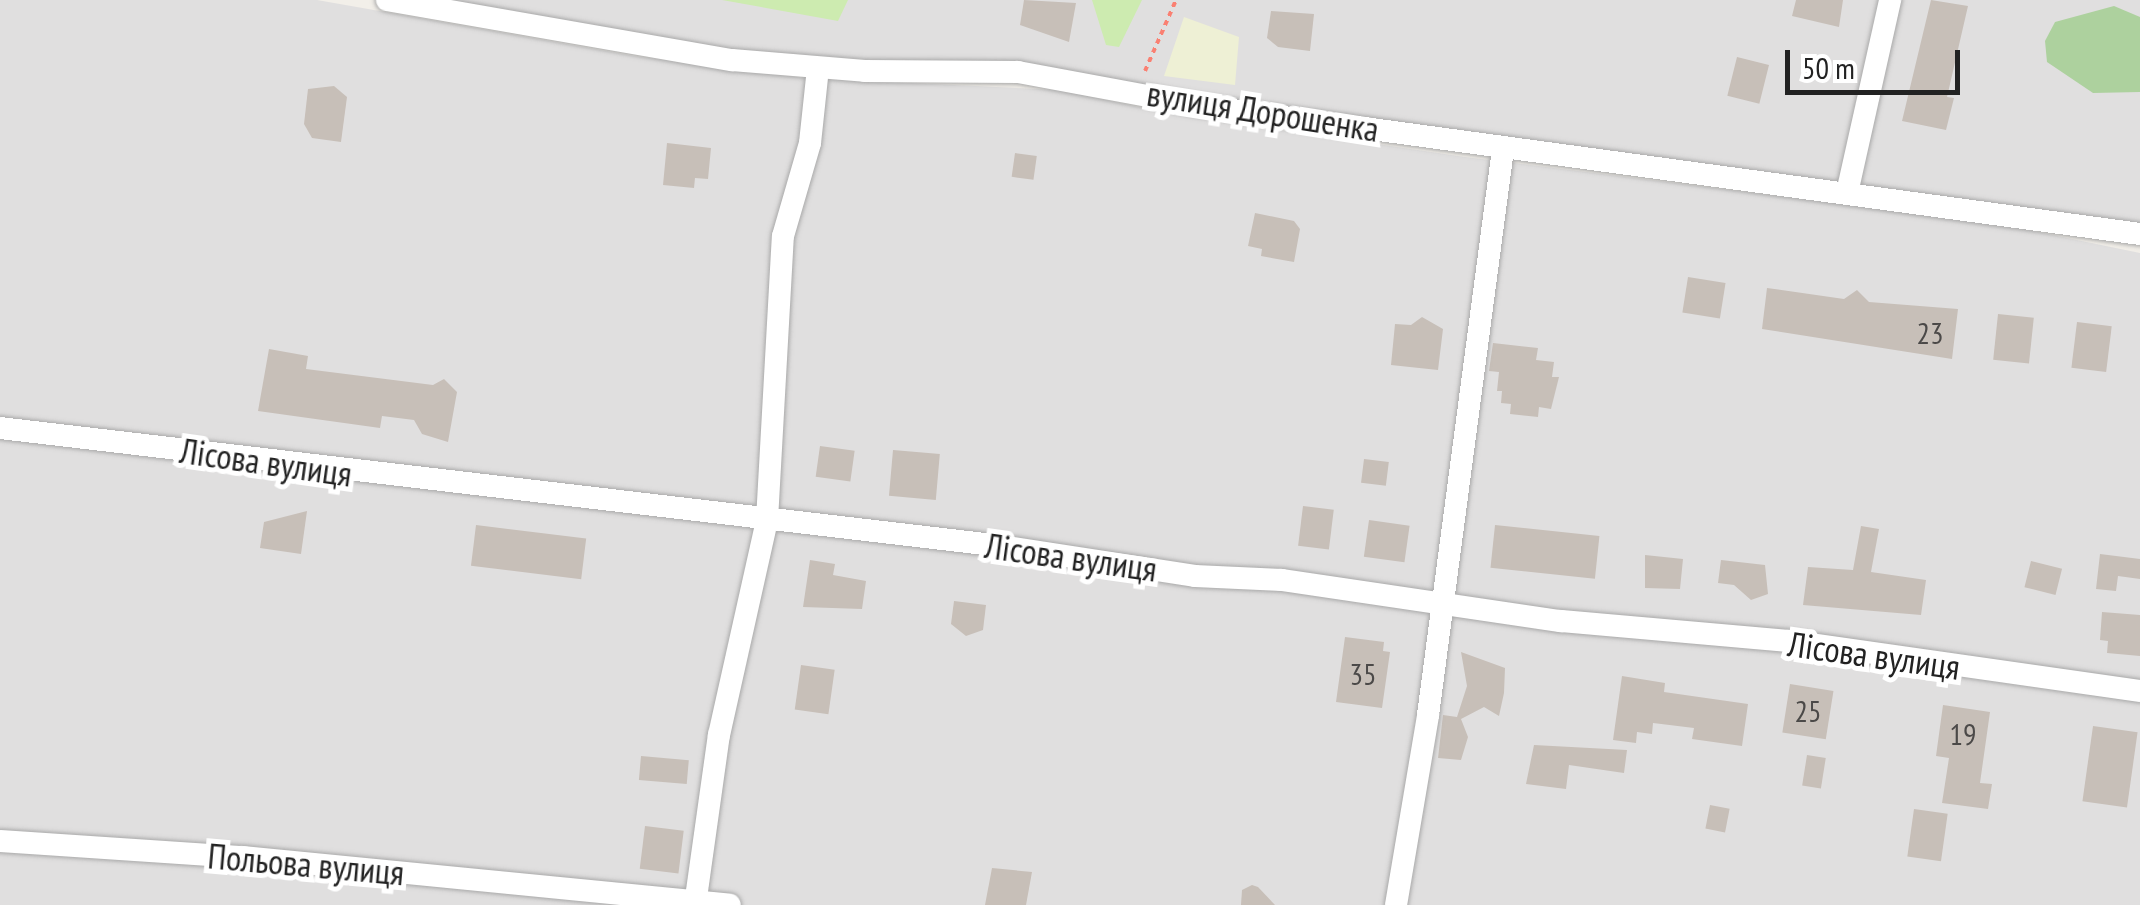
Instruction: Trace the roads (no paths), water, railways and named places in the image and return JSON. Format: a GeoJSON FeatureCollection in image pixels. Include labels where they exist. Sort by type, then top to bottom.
{"type":"FeatureCollection","features":[{"type":"Feature","properties":{"kind":"street","name":"вулиця Дорошенка"},"geometry":{"type":"LineString","coordinates":[[387,0],[574,36],[818,68],[1018,72],[1504,149],[2140,234]]}},
{"type":"Feature","properties":{"kind":"street"},"geometry":{"type":"LineString","coordinates":[[1847,193],[1890,0]]}},
{"type":"Feature","properties":{"kind":"street"},"geometry":{"type":"LineString","coordinates":[[696,903],[719,735],[767,520],[784,236],[810,142],[818,68]]}},
{"type":"Feature","properties":{"kind":"street"},"geometry":{"type":"LineString","coordinates":[[1396,905],[1442,605],[1504,149]]}},
{"type":"Feature","properties":{"kind":"street","name":"Лісова вулиця"},"geometry":{"type":"LineString","coordinates":[[0,428],[1442,605],[1789,641],[2140,690]]}},
{"type":"Feature","properties":{"kind":"street","name":"Польова вулиця"},"geometry":{"type":"LineString","coordinates":[[0,841],[243,857],[730,905]]}}]}
